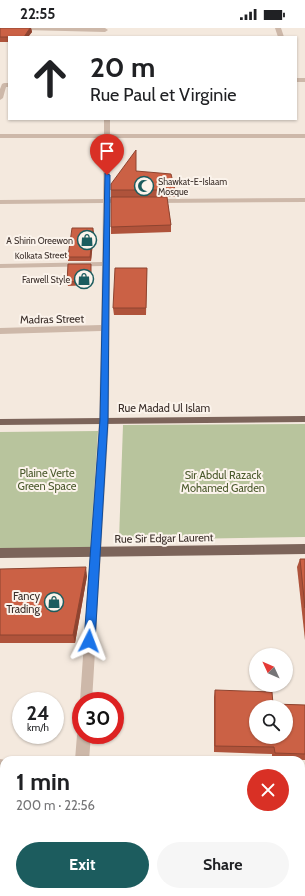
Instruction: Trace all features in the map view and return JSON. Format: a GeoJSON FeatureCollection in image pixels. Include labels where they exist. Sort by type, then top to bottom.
{"type":"FeatureCollection","features":[{"type":"Feature","properties":{"kind":"main road","name":"Rue Madad Ul Islam"},"geometry":{"type":"LineString","coordinates":[[0,422],[305,419]]}},
{"type":"Feature","properties":{"kind":"main road","name":"Rue Sir Edgar Laurent"},"geometry":{"type":"LineString","coordinates":[[0,553],[305,549]]}},
{"type":"Feature","properties":{"kind":"street"},"geometry":{"type":"LineString","coordinates":[[25,28],[105,29]]}},
{"type":"Feature","properties":{"kind":"street"},"geometry":{"type":"LineString","coordinates":[[0,98],[7,85]]}},
{"type":"Feature","properties":{"kind":"street"},"geometry":{"type":"LineString","coordinates":[[86,692],[94,552],[104,420],[107,120]]}},
{"type":"Feature","properties":{"kind":"street"},"geometry":{"type":"LineString","coordinates":[[0,136],[305,136]]}},
{"type":"Feature","properties":{"kind":"street"},"geometry":{"type":"LineString","coordinates":[[146,201],[305,200]]}},
{"type":"Feature","properties":{"kind":"street"},"geometry":{"type":"LineString","coordinates":[[0,202],[122,201]]}},
{"type":"Feature","properties":{"kind":"street","name":"Kolkata Street"},"geometry":{"type":"LineString","coordinates":[[0,266],[106,264]]}},
{"type":"Feature","properties":{"kind":"street","name":"Madras Street"},"geometry":{"type":"LineString","coordinates":[[0,331],[105,328]]}},
{"type":"Feature","properties":{"kind":"street"},"geometry":{"type":"LineString","coordinates":[[82,756],[83,744]]}},
{"type":"Feature","properties":{"kind":"green space","name":"Sir Abdul Razack Mohamed Garden"},"geometry":{"type":"Polygon","coordinates":[[[305,424],[305,537],[119,540],[123,425],[305,424]]]}},
{"type":"Feature","properties":{"kind":"green space","name":"Plaine Verte Green Space"},"geometry":{"type":"Polygon","coordinates":[[[98,431],[91,548],[0,548],[0,432],[98,431]]]}},
{"type":"Feature","properties":{"kind":"building"},"geometry":{"type":"Polygon","coordinates":[[[0,28],[30,28],[25,36],[0,37],[0,28]]]}},
{"type":"Feature","properties":{"kind":"building"},"geometry":{"type":"Polygon","coordinates":[[[136,150],[136,171],[171,174],[175,190],[111,190],[111,184],[136,150]]]}},
{"type":"Feature","properties":{"kind":"building"},"geometry":{"type":"Polygon","coordinates":[[[111,197],[167,197],[171,225],[111,227],[111,197]]]}},
{"type":"Feature","properties":{"kind":"building"},"geometry":{"type":"Polygon","coordinates":[[[72,228],[93,228],[90,257],[68,257],[72,228]]]}},
{"type":"Feature","properties":{"kind":"building"},"geometry":{"type":"Polygon","coordinates":[[[68,264],[91,264],[91,281],[67,282],[68,264]]]}},
{"type":"Feature","properties":{"kind":"building"},"geometry":{"type":"Polygon","coordinates":[[[115,268],[147,268],[146,308],[113,308],[115,268]]]}},
{"type":"Feature","properties":{"kind":"building"},"geometry":{"type":"Polygon","coordinates":[[[300,559],[305,559],[305,608],[300,559]]]}},
{"type":"Feature","properties":{"kind":"building"},"geometry":{"type":"Polygon","coordinates":[[[86,567],[73,635],[0,635],[0,569],[86,567]]]}},
{"type":"Feature","properties":{"kind":"building"},"geometry":{"type":"Polygon","coordinates":[[[215,690],[272,692],[273,700],[249,700],[249,744],[293,744],[293,705],[305,705],[305,754],[275,753],[274,747],[215,746],[215,690]]]}},
{"type":"Feature","properties":{"kind":"place","name":"Shawkat-E-Islaam Mosque"},"geometry":{"type":"Point","coordinates":[144,186]}},
{"type":"Feature","properties":{"kind":"place","name":"A Shirin Oreewon"},"geometry":{"type":"Point","coordinates":[87,240]}},
{"type":"Feature","properties":{"kind":"place","name":"Farwell Style"},"geometry":{"type":"Point","coordinates":[84,279]}},
{"type":"Feature","properties":{"kind":"place","name":"Fancy Trading"},"geometry":{"type":"Point","coordinates":[54,602]}},
{"type":"Feature","properties":{"kind":"route"},"geometry":{"type":"LineString","coordinates":[[89,641],[104,420],[107,175]]}}]}
